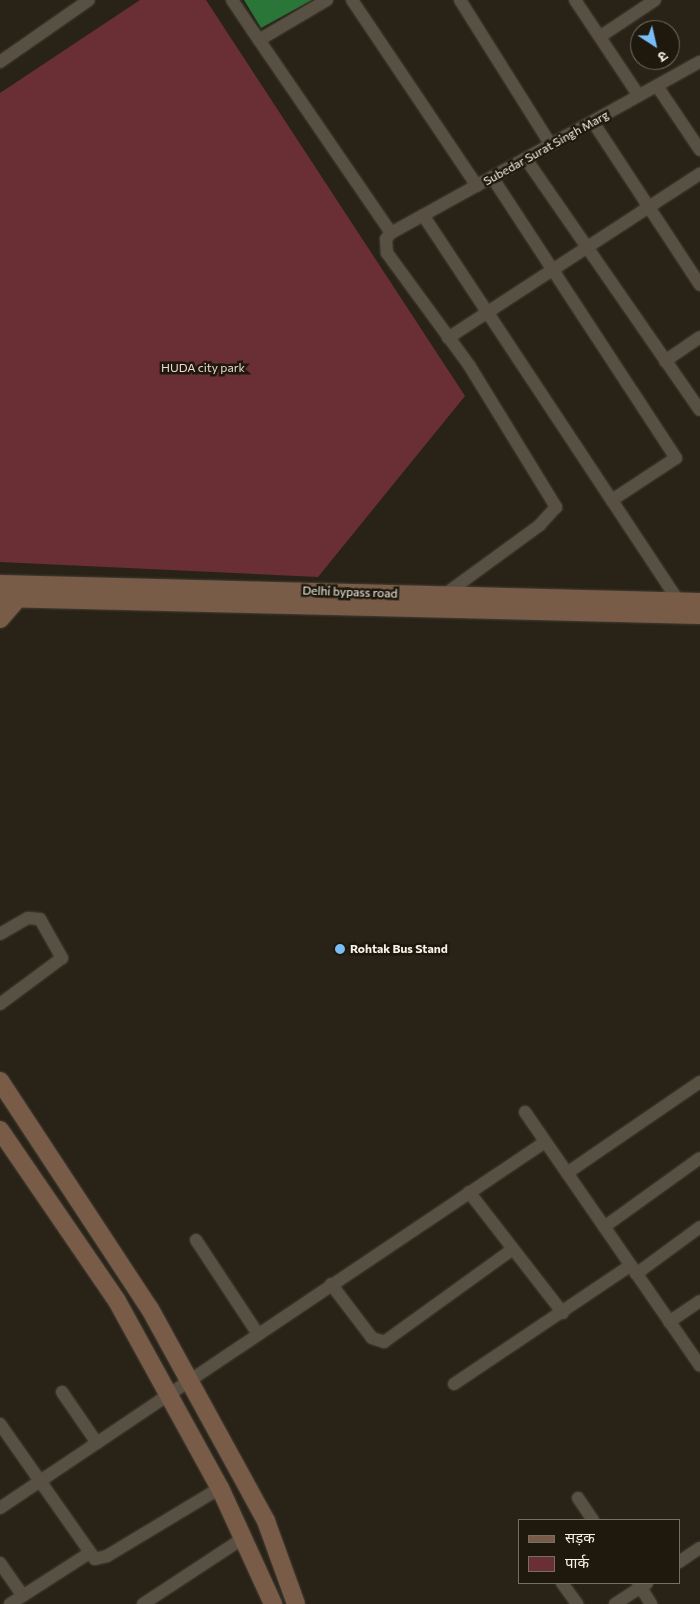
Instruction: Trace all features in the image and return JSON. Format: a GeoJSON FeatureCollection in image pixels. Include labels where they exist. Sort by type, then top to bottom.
{"type":"FeatureCollection","features":[{"type":"Feature","properties":{"kind":"main road","name":"Delhi bypass road"},"geometry":{"type":"LineString","coordinates":[[0,584],[444,595],[692,608]]}},
{"type":"Feature","properties":{"kind":"main road","name":"Delhi bypass road"},"geometry":{"type":"LineString","coordinates":[[0,598],[692,608]]}},
{"type":"Feature","properties":{"kind":"main road"},"geometry":{"type":"LineString","coordinates":[[0,619],[18,598]]}},
{"type":"Feature","properties":{"kind":"main road"},"geometry":{"type":"LineString","coordinates":[[0,1081],[150,1309],[266,1521],[296,1604]]}},
{"type":"Feature","properties":{"kind":"main road"},"geometry":{"type":"LineString","coordinates":[[0,1130],[117,1301],[220,1488],[245,1537],[273,1604]]}},
{"type":"Feature","properties":{"kind":"street"},"geometry":{"type":"LineString","coordinates":[[232,0],[391,233],[386,239],[387,252],[448,338],[469,364],[556,507],[540,525],[444,595]]}},
{"type":"Feature","properties":{"kind":"street"},"geometry":{"type":"LineString","coordinates":[[259,40],[326,0]]}},
{"type":"Feature","properties":{"kind":"street"},"geometry":{"type":"LineString","coordinates":[[352,0],[477,186]]}},
{"type":"Feature","properties":{"kind":"street"},"geometry":{"type":"LineString","coordinates":[[460,0],[552,145]]}},
{"type":"Feature","properties":{"kind":"street"},"geometry":{"type":"LineString","coordinates":[[575,0],[601,36],[639,96]]}},
{"type":"Feature","properties":{"kind":"street"},"geometry":{"type":"LineString","coordinates":[[601,36],[655,0]]}},
{"type":"Feature","properties":{"kind":"street"},"geometry":{"type":"LineString","coordinates":[[0,62],[82,2]]}},
{"type":"Feature","properties":{"kind":"street","name":"Subedar Surat Singh Marg"},"geometry":{"type":"LineString","coordinates":[[391,233],[657,86],[698,67]]}},
{"type":"Feature","properties":{"kind":"street"},"geometry":{"type":"LineString","coordinates":[[657,86],[700,150]]}},
{"type":"Feature","properties":{"kind":"street"},"geometry":{"type":"LineString","coordinates":[[593,122],[700,285]]}},
{"type":"Feature","properties":{"kind":"street"},"geometry":{"type":"LineString","coordinates":[[526,159],[700,410]]}},
{"type":"Feature","properties":{"kind":"street"},"geometry":{"type":"LineString","coordinates":[[448,338],[649,209],[700,174]]}},
{"type":"Feature","properties":{"kind":"street"},"geometry":{"type":"LineString","coordinates":[[492,178],[676,458],[612,500]]}},
{"type":"Feature","properties":{"kind":"street"},"geometry":{"type":"LineString","coordinates":[[423,216],[612,500],[692,608]]}},
{"type":"Feature","properties":{"kind":"street"},"geometry":{"type":"LineString","coordinates":[[666,361],[700,337]]}},
{"type":"Feature","properties":{"kind":"street"},"geometry":{"type":"LineString","coordinates":[[0,934],[28,918],[40,919],[62,958],[0,1004]]}},
{"type":"Feature","properties":{"kind":"street"},"geometry":{"type":"LineString","coordinates":[[567,1174],[700,1082]]}},
{"type":"Feature","properties":{"kind":"street"},"geometry":{"type":"LineString","coordinates":[[525,1112],[700,1366]]}},
{"type":"Feature","properties":{"kind":"street"},"geometry":{"type":"LineString","coordinates":[[0,1508],[331,1284],[546,1142]]}},
{"type":"Feature","properties":{"kind":"street"},"geometry":{"type":"LineString","coordinates":[[604,1227],[700,1158]]}},
{"type":"Feature","properties":{"kind":"street"},"geometry":{"type":"LineString","coordinates":[[469,1192],[563,1313]]}},
{"type":"Feature","properties":{"kind":"street"},"geometry":{"type":"LineString","coordinates":[[454,1384],[700,1227]]}},
{"type":"Feature","properties":{"kind":"street"},"geometry":{"type":"LineString","coordinates":[[196,1240],[258,1334]]}},
{"type":"Feature","properties":{"kind":"street"},"geometry":{"type":"LineString","coordinates":[[331,1284],[372,1338],[384,1342],[513,1249]]}},
{"type":"Feature","properties":{"kind":"street"},"geometry":{"type":"LineString","coordinates":[[669,1322],[700,1301]]}},
{"type":"Feature","properties":{"kind":"street"},"geometry":{"type":"LineString","coordinates":[[62,1392],[97,1443]]}},
{"type":"Feature","properties":{"kind":"street"},"geometry":{"type":"LineString","coordinates":[[0,1424],[41,1481],[88,1554],[98,1560],[220,1488]]}},
{"type":"Feature","properties":{"kind":"street"},"geometry":{"type":"LineString","coordinates":[[578,1498],[592,1519]]}},
{"type":"Feature","properties":{"kind":"street"},"geometry":{"type":"LineString","coordinates":[[143,1604],[245,1537]]}},
{"type":"Feature","properties":{"kind":"street"},"geometry":{"type":"LineString","coordinates":[[680,1561],[700,1548]]}},
{"type":"Feature","properties":{"kind":"street"},"geometry":{"type":"LineString","coordinates":[[10,1604],[88,1554]]}},
{"type":"Feature","properties":{"kind":"street"},"geometry":{"type":"LineString","coordinates":[[0,1563],[23,1596]]}},
{"type":"Feature","properties":{"kind":"street"},"geometry":{"type":"LineString","coordinates":[[563,1584],[577,1604]]}},
{"type":"Feature","properties":{"kind":"street"},"geometry":{"type":"LineString","coordinates":[[615,1604],[642,1584],[651,1604]]}},
{"type":"Feature","properties":{"kind":"green space","name":"HUDA city park"},"geometry":{"type":"Polygon","coordinates":[[[140,0],[206,0],[465,396],[318,577],[0,562],[0,93],[140,0]]]}},
{"type":"Feature","properties":{"kind":"shaded area"},"geometry":{"type":"Polygon","coordinates":[[[244,0],[312,0],[261,28],[244,0]]]}},
{"type":"Feature","properties":{"kind":"place","name":"Rohtak Bus Stand"},"geometry":{"type":"Point","coordinates":[340,949]}}]}
